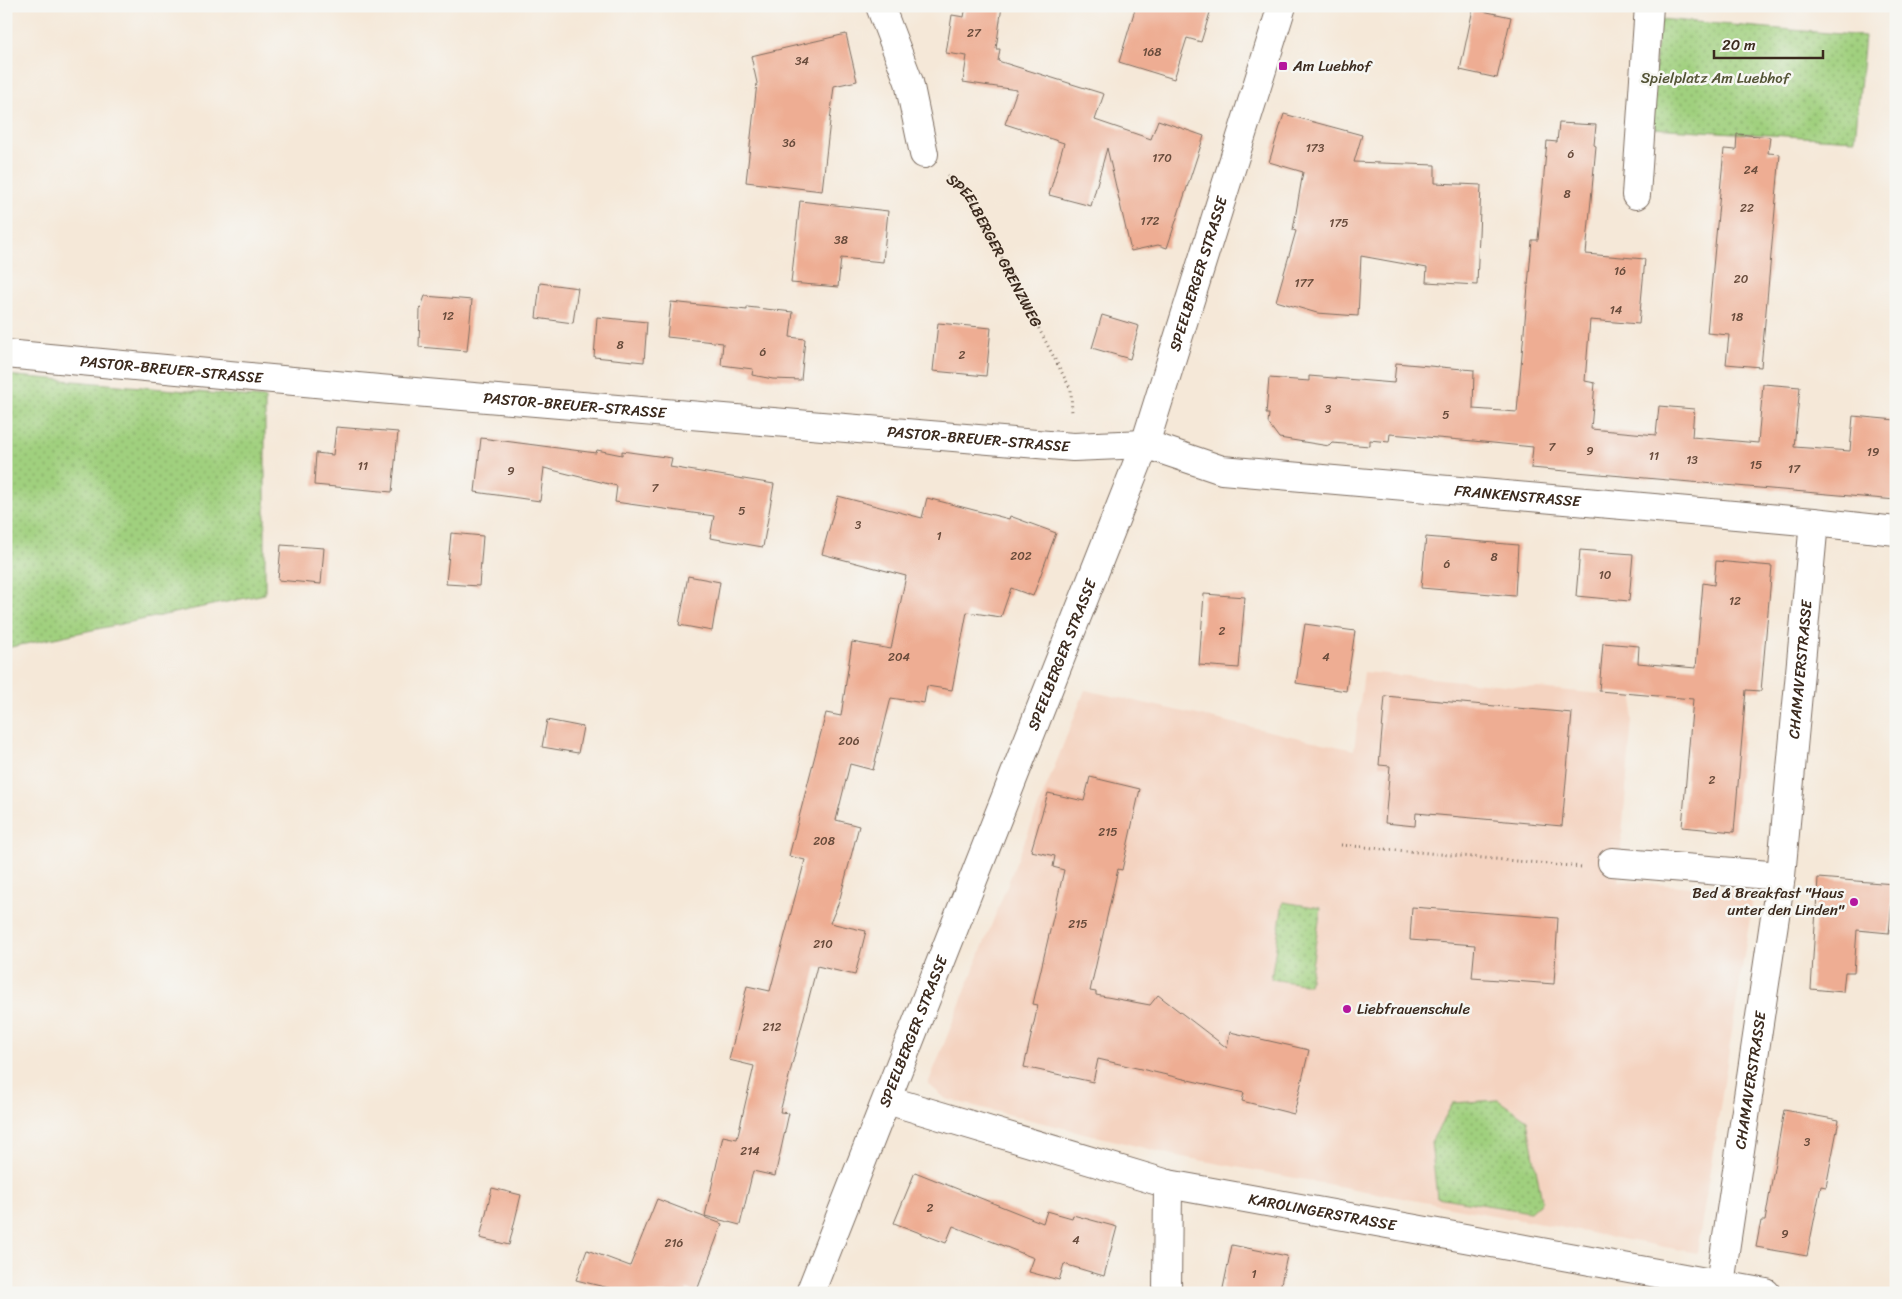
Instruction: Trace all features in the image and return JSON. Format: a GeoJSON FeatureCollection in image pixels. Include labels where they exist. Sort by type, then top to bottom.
{"type":"FeatureCollection","features":[{"type":"Feature","properties":{"kind":"street"},"geometry":{"type":"LineString","coordinates":[[880,6],[909,82],[924,154]]}},
{"type":"Feature","properties":{"kind":"street","name":"SPEELBERGER STRASSE"},"geometry":{"type":"LineString","coordinates":[[810,1293],[1144,444],[1282,6]]}},
{"type":"Feature","properties":{"kind":"street"},"geometry":{"type":"LineString","coordinates":[[1636,195],[1649,6]]}},
{"type":"Feature","properties":{"kind":"street","name":"PASTOR-BREUER-STRASSE"},"geometry":{"type":"LineString","coordinates":[[6,354],[379,389],[1073,447],[1144,444]]}},
{"type":"Feature","properties":{"kind":"street","name":"FRANKENSTRASSE"},"geometry":{"type":"LineString","coordinates":[[1144,444],[1222,470],[1814,522],[1896,531]]}},
{"type":"Feature","properties":{"kind":"street","name":"CHAMAVERSTRASSE"},"geometry":{"type":"LineString","coordinates":[[1720,1284],[1781,876],[1814,522]]}},
{"type":"Feature","properties":{"kind":"street"},"geometry":{"type":"LineString","coordinates":[[1612,862],[1781,876]]}},
{"type":"Feature","properties":{"kind":"street","name":"KAROLINGERSTRASSE"},"geometry":{"type":"LineString","coordinates":[[887,1100],[1168,1184],[1766,1293]]}},
{"type":"Feature","properties":{"kind":"street"},"geometry":{"type":"LineString","coordinates":[[1167,1293],[1168,1184]]}},
{"type":"Feature","properties":{"kind":"path","name":"SPEELBERGER GRENZWEG"},"geometry":{"type":"LineString","coordinates":[[924,154],[969,194],[1071,390],[1073,447]]}},
{"type":"Feature","properties":{"kind":"path"},"geometry":{"type":"LineString","coordinates":[[1341,845],[1603,870],[1612,862]]}},
{"type":"Feature","properties":{"kind":"shaded area","name":"Liebfrauenschule"},"geometry":{"type":"Polygon","coordinates":[[[1364,672],[1634,697],[1618,881],[1754,892],[1697,1253],[1177,1156],[946,1099],[928,1084],[1085,690],[1354,750],[1364,672]]]}},
{"type":"Feature","properties":{"kind":"green space","name":"Spielplatz Am Luebhof"},"geometry":{"type":"Polygon","coordinates":[[[1659,19],[1865,36],[1855,140],[1650,128],[1659,19]]]}},
{"type":"Feature","properties":{"kind":"green space"},"geometry":{"type":"Polygon","coordinates":[[[6,375],[265,398],[265,594],[6,648],[6,375]]]}},
{"type":"Feature","properties":{"kind":"green space"},"geometry":{"type":"Polygon","coordinates":[[[1283,902],[1321,908],[1309,985],[1271,979],[1283,902]]]}},
{"type":"Feature","properties":{"kind":"green space"},"geometry":{"type":"Polygon","coordinates":[[[1498,1100],[1527,1120],[1542,1201],[1530,1212],[1437,1197],[1431,1142],[1453,1103],[1498,1100]]]}},
{"type":"Feature","properties":{"kind":"building"},"geometry":{"type":"Polygon","coordinates":[[[966,6],[1002,6],[996,49],[1000,49],[998,61],[1104,94],[1095,120],[1151,139],[1158,120],[1204,136],[1167,248],[1158,245],[1131,251],[1107,148],[1091,206],[1049,195],[1064,143],[1005,124],[1017,90],[963,82],[967,56],[946,53],[952,15],[964,17],[966,6]]]}},
{"type":"Feature","properties":{"kind":"building"},"geometry":{"type":"Polygon","coordinates":[[[1136,6],[1212,6],[1201,42],[1187,38],[1174,79],[1119,62],[1136,6]]]}},
{"type":"Feature","properties":{"kind":"building"},"geometry":{"type":"Polygon","coordinates":[[[1473,9],[1511,17],[1497,78],[1460,70],[1473,9]]]}},
{"type":"Feature","properties":{"kind":"building"},"geometry":{"type":"Polygon","coordinates":[[[846,34],[857,81],[834,86],[822,191],[746,182],[757,83],[751,56],[846,34]]]}},
{"type":"Feature","properties":{"kind":"building"},"geometry":{"type":"Polygon","coordinates":[[[1284,114],[1362,135],[1354,162],[1435,165],[1435,183],[1481,185],[1477,285],[1426,282],[1427,268],[1361,256],[1358,316],[1317,313],[1276,301],[1296,231],[1293,230],[1303,172],[1269,162],[1284,114]]]}},
{"type":"Feature","properties":{"kind":"building"},"geometry":{"type":"Polygon","coordinates":[[[1559,123],[1596,125],[1594,145],[1596,146],[1586,254],[1645,259],[1639,324],[1590,320],[1585,381],[1595,383],[1591,429],[1656,435],[1659,406],[1694,409],[1692,437],[1758,443],[1763,384],[1800,387],[1794,447],[1850,451],[1853,416],[1896,420],[1896,500],[1531,468],[1533,447],[1390,434],[1389,442],[1370,440],[1370,446],[1332,443],[1329,446],[1279,438],[1268,423],[1269,414],[1266,414],[1269,378],[1309,381],[1309,376],[1394,383],[1396,363],[1474,370],[1473,409],[1517,412],[1532,240],[1538,240],[1547,141],[1557,142],[1559,123]]]}},
{"type":"Feature","properties":{"kind":"building"},"geometry":{"type":"Polygon","coordinates":[[[1737,134],[1770,137],[1768,153],[1780,154],[1761,367],[1726,364],[1729,335],[1707,333],[1724,149],[1736,150],[1737,134]]]}},
{"type":"Feature","properties":{"kind":"building"},"geometry":{"type":"Polygon","coordinates":[[[800,201],[888,211],[883,262],[841,258],[838,287],[791,283],[800,201]]]}},
{"type":"Feature","properties":{"kind":"building"},"geometry":{"type":"Polygon","coordinates":[[[540,283],[578,288],[573,323],[536,318],[540,283]]]}},
{"type":"Feature","properties":{"kind":"building"},"geometry":{"type":"Polygon","coordinates":[[[425,296],[472,300],[467,351],[419,347],[420,310],[425,296]]]}},
{"type":"Feature","properties":{"kind":"building"},"geometry":{"type":"Polygon","coordinates":[[[671,302],[747,310],[747,307],[793,312],[790,337],[805,339],[801,380],[773,379],[752,375],[753,369],[721,365],[723,343],[667,337],[671,302]]]}},
{"type":"Feature","properties":{"kind":"building"},"geometry":{"type":"Polygon","coordinates":[[[1102,315],[1139,326],[1130,359],[1092,348],[1102,315]]]}},
{"type":"Feature","properties":{"kind":"building"},"geometry":{"type":"Polygon","coordinates":[[[597,317],[647,322],[644,362],[594,357],[597,317]]]}},
{"type":"Feature","properties":{"kind":"building"},"geometry":{"type":"Polygon","coordinates":[[[938,323],[991,328],[986,376],[933,371],[938,323]]]}},
{"type":"Feature","properties":{"kind":"building"},"geometry":{"type":"Polygon","coordinates":[[[336,427],[398,432],[392,492],[314,485],[316,453],[333,455],[336,427]]]}},
{"type":"Feature","properties":{"kind":"building"},"geometry":{"type":"Polygon","coordinates":[[[481,438],[596,453],[597,450],[622,455],[622,451],[672,458],[670,467],[774,484],[763,547],[710,538],[714,516],[615,502],[617,486],[544,468],[540,501],[475,492],[481,438]]]}},
{"type":"Feature","properties":{"kind":"building"},"geometry":{"type":"Polygon","coordinates":[[[838,496],[922,518],[927,498],[1009,519],[1010,516],[1056,533],[1033,596],[1011,588],[1001,617],[967,612],[952,690],[927,686],[924,703],[891,698],[873,770],[850,764],[836,820],[859,826],[839,902],[830,923],[866,931],[855,975],[817,966],[780,1112],[789,1113],[775,1176],[753,1171],[740,1225],[705,1216],[723,1136],[737,1139],[754,1066],[729,1060],[747,986],[770,991],[805,860],[789,856],[826,713],[841,716],[852,642],[891,649],[906,576],[822,554],[838,496]]]}},
{"type":"Feature","properties":{"kind":"building"},"geometry":{"type":"Polygon","coordinates":[[[451,533],[483,536],[479,586],[446,584],[451,533]]]}},
{"type":"Feature","properties":{"kind":"building"},"geometry":{"type":"Polygon","coordinates":[[[1426,537],[1518,545],[1515,596],[1421,588],[1426,537]]]}},
{"type":"Feature","properties":{"kind":"building"},"geometry":{"type":"Polygon","coordinates":[[[281,545],[324,548],[321,584],[278,580],[281,545]]]}},
{"type":"Feature","properties":{"kind":"building"},"geometry":{"type":"Polygon","coordinates":[[[1580,550],[1633,554],[1629,601],[1576,596],[1580,550]]]}},
{"type":"Feature","properties":{"kind":"building"},"geometry":{"type":"Polygon","coordinates":[[[1716,561],[1772,566],[1761,691],[1746,690],[1734,832],[1682,827],[1693,699],[1599,691],[1603,643],[1639,646],[1638,663],[1696,668],[1703,583],[1714,585],[1716,561]]]}},
{"type":"Feature","properties":{"kind":"building"},"geometry":{"type":"Polygon","coordinates":[[[688,576],[720,582],[712,631],[679,625],[688,576]]]}},
{"type":"Feature","properties":{"kind":"building"},"geometry":{"type":"Polygon","coordinates":[[[1204,594],[1245,597],[1239,668],[1199,665],[1204,594]]]}},
{"type":"Feature","properties":{"kind":"building"},"geometry":{"type":"Polygon","coordinates":[[[1305,624],[1355,631],[1346,691],[1296,683],[1305,624]]]}},
{"type":"Feature","properties":{"kind":"building"},"geometry":{"type":"Polygon","coordinates":[[[1385,696],[1572,713],[1562,826],[1416,813],[1415,826],[1385,823],[1390,766],[1379,765],[1385,696]]]}},
{"type":"Feature","properties":{"kind":"building"},"geometry":{"type":"Polygon","coordinates":[[[547,720],[583,727],[578,753],[542,747],[547,720]]]}},
{"type":"Feature","properties":{"kind":"building"},"geometry":{"type":"Polygon","coordinates":[[[1090,777],[1140,789],[1122,870],[1118,869],[1090,991],[1096,992],[1096,995],[1150,1005],[1158,995],[1227,1048],[1230,1032],[1309,1050],[1294,1114],[1242,1101],[1244,1093],[1098,1059],[1093,1082],[1024,1067],[1038,1005],[1033,1004],[1064,870],[1053,867],[1055,856],[1031,851],[1048,793],[1084,801],[1090,777]]]}},
{"type":"Feature","properties":{"kind":"building"},"geometry":{"type":"Polygon","coordinates":[[[1818,878],[1894,884],[1889,933],[1857,930],[1854,972],[1845,972],[1843,992],[1811,989],[1818,878]]]}},
{"type":"Feature","properties":{"kind":"building"},"geometry":{"type":"Polygon","coordinates":[[[1412,907],[1558,918],[1554,984],[1472,978],[1475,945],[1410,940],[1412,907]]]}},
{"type":"Feature","properties":{"kind":"building"},"geometry":{"type":"Polygon","coordinates":[[[1784,1110],[1839,1120],[1826,1187],[1821,1186],[1807,1256],[1756,1247],[1761,1221],[1765,1221],[1784,1110]]]}},
{"type":"Feature","properties":{"kind":"building"},"geometry":{"type":"Polygon","coordinates":[[[915,1172],[1043,1223],[1047,1211],[1072,1218],[1073,1215],[1117,1227],[1104,1276],[1064,1264],[1059,1280],[1029,1272],[1034,1258],[953,1226],[946,1243],[894,1223],[915,1172]]]}},
{"type":"Feature","properties":{"kind":"building"},"geometry":{"type":"Polygon","coordinates":[[[492,1188],[521,1195],[509,1245],[480,1238],[492,1188]]]}},
{"type":"Feature","properties":{"kind":"building"},"geometry":{"type":"Polygon","coordinates":[[[657,1199],[722,1224],[696,1293],[687,1289],[686,1293],[620,1293],[621,1291],[576,1280],[587,1250],[630,1266],[657,1199]]]}},
{"type":"Feature","properties":{"kind":"building"},"geometry":{"type":"Polygon","coordinates":[[[1232,1245],[1287,1256],[1279,1293],[1222,1293],[1232,1245]]]}},
{"type":"Feature","properties":{"kind":"place","name":"Am Luebhof"},"geometry":{"type":"Point","coordinates":[1283,66]}},
{"type":"Feature","properties":{"kind":"place","name":"Bed & Breakfast \"Haus unter den Linden\""},"geometry":{"type":"Point","coordinates":[1854,902]}},
{"type":"Feature","properties":{"kind":"place","name":"Liebfrauenschule"},"geometry":{"type":"Point","coordinates":[1347,1009]}}]}
